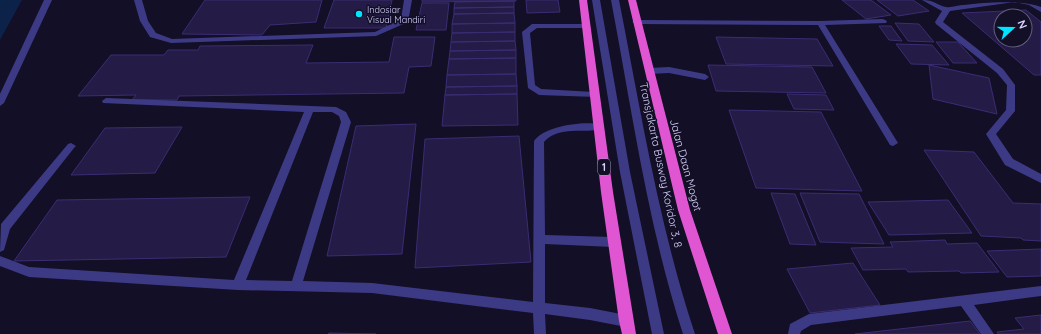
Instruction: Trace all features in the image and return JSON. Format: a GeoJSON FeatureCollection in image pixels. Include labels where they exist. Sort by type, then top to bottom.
{"type":"FeatureCollection","features":[{"type":"Feature","properties":{"kind":"highway","name":"1"},"geometry":{"type":"LineString","coordinates":[[583,0],[614,242],[629,334]]}},
{"type":"Feature","properties":{"kind":"highway","name":"Jalan Daan Mogot"},"geometry":{"type":"LineString","coordinates":[[632,0],[636,22],[684,210],[724,334]]}},
{"type":"Feature","properties":{"kind":"street"},"geometry":{"type":"LineString","coordinates":[[0,103],[48,0]]}},
{"type":"Feature","properties":{"kind":"street"},"geometry":{"type":"LineString","coordinates":[[138,0],[144,21],[153,35],[171,41],[376,34],[405,20],[408,0]]}},
{"type":"Feature","properties":{"kind":"street"},"geometry":{"type":"LineString","coordinates":[[596,0],[625,172],[658,334]]}},
{"type":"Feature","properties":{"kind":"street","name":"Transjakarta Busway Koridor 3, 8"},"geometry":{"type":"LineString","coordinates":[[614,0],[653,194],[677,297],[689,334]]}},
{"type":"Feature","properties":{"kind":"street"},"geometry":{"type":"LineString","coordinates":[[926,0],[946,10],[1013,0]]}},
{"type":"Feature","properties":{"kind":"street"},"geometry":{"type":"LineString","coordinates":[[1017,0],[1031,3],[1041,10]]}},
{"type":"Feature","properties":{"kind":"street"},"geometry":{"type":"LineString","coordinates":[[946,10],[939,22],[1000,71],[1011,85],[1010,111],[991,134],[1009,162],[1041,179]]}},
{"type":"Feature","properties":{"kind":"street"},"geometry":{"type":"LineString","coordinates":[[636,22],[820,23],[883,21]]}},
{"type":"Feature","properties":{"kind":"street"},"geometry":{"type":"LineString","coordinates":[[820,23],[893,143]]}},
{"type":"Feature","properties":{"kind":"street"},"geometry":{"type":"LineString","coordinates":[[586,26],[535,26],[526,32],[532,86],[534,90],[539,92],[594,95]]}},
{"type":"Feature","properties":{"kind":"street"},"geometry":{"type":"LineString","coordinates":[[649,70],[669,70],[705,77]]}},
{"type":"Feature","properties":{"kind":"street"},"geometry":{"type":"LineString","coordinates":[[106,101],[333,109],[343,114],[346,122],[296,286]]}},
{"type":"Feature","properties":{"kind":"street"},"geometry":{"type":"LineString","coordinates":[[238,285],[310,109]]}},
{"type":"Feature","properties":{"kind":"street"},"geometry":{"type":"LineString","coordinates":[[540,334],[539,141],[544,135],[555,130],[599,127]]}},
{"type":"Feature","properties":{"kind":"street"},"geometry":{"type":"LineString","coordinates":[[0,247],[5,227],[71,146]]}},
{"type":"Feature","properties":{"kind":"street"},"geometry":{"type":"LineString","coordinates":[[539,240],[614,242]]}},
{"type":"Feature","properties":{"kind":"street"},"geometry":{"type":"LineString","coordinates":[[0,261],[30,272],[238,285],[372,288],[590,314],[626,321]]}},
{"type":"Feature","properties":{"kind":"street"},"geometry":{"type":"LineString","coordinates":[[794,334],[795,328],[809,320],[1041,291]]}},
{"type":"Feature","properties":{"kind":"street"},"geometry":{"type":"LineString","coordinates":[[964,300],[988,334]]}},
{"type":"Feature","properties":{"kind":"water"},"geometry":{"type":"Polygon","coordinates":[[[0,0],[22,0],[0,40],[0,0]]]}},
{"type":"Feature","properties":{"kind":"building"},"geometry":{"type":"Polygon","coordinates":[[[205,0],[322,0],[316,22],[270,25],[262,35],[182,34],[205,0]]]}},
{"type":"Feature","properties":{"kind":"building","name":"Indosiar Visual Mandiri"},"geometry":{"type":"Polygon","coordinates":[[[334,0],[392,0],[386,28],[324,28],[334,0]]]}},
{"type":"Feature","properties":{"kind":"building"},"geometry":{"type":"Polygon","coordinates":[[[422,0],[516,0],[516,1],[422,2],[422,0]]]}},
{"type":"Feature","properties":{"kind":"building"},"geometry":{"type":"Polygon","coordinates":[[[526,0],[558,0],[560,12],[527,13],[526,0]]]}},
{"type":"Feature","properties":{"kind":"building"},"geometry":{"type":"Polygon","coordinates":[[[842,0],[871,0],[891,15],[866,19],[842,0]]]}},
{"type":"Feature","properties":{"kind":"building"},"geometry":{"type":"Polygon","coordinates":[[[877,0],[913,0],[929,11],[898,16],[877,0]]]}},
{"type":"Feature","properties":{"kind":"building"},"geometry":{"type":"Polygon","coordinates":[[[514,1],[514,7],[454,8],[455,2],[514,1]]]}},
{"type":"Feature","properties":{"kind":"building"},"geometry":{"type":"Polygon","coordinates":[[[422,3],[449,3],[446,30],[416,30],[422,3]]]}},
{"type":"Feature","properties":{"kind":"building"},"geometry":{"type":"Polygon","coordinates":[[[514,7],[514,13],[454,14],[454,8],[514,7]]]}},
{"type":"Feature","properties":{"kind":"building"},"geometry":{"type":"Polygon","coordinates":[[[993,12],[993,40],[962,13],[993,12]]]}},
{"type":"Feature","properties":{"kind":"building"},"geometry":{"type":"Polygon","coordinates":[[[514,13],[515,23],[452,24],[454,14],[514,13]]]}},
{"type":"Feature","properties":{"kind":"building"},"geometry":{"type":"Polygon","coordinates":[[[1033,16],[1041,22],[1041,75],[1034,75],[1003,48],[1033,48],[1033,16]]]}},
{"type":"Feature","properties":{"kind":"building"},"geometry":{"type":"Polygon","coordinates":[[[515,23],[515,32],[452,33],[452,24],[515,23]]]}},
{"type":"Feature","properties":{"kind":"building"},"geometry":{"type":"Polygon","coordinates":[[[895,23],[919,24],[934,42],[908,41],[895,23]]]}},
{"type":"Feature","properties":{"kind":"building"},"geometry":{"type":"Polygon","coordinates":[[[879,26],[891,26],[902,41],[889,40],[879,26]]]}},
{"type":"Feature","properties":{"kind":"building"},"geometry":{"type":"Polygon","coordinates":[[[515,32],[515,41],[451,42],[452,33],[515,32]]]}},
{"type":"Feature","properties":{"kind":"building"},"geometry":{"type":"Polygon","coordinates":[[[394,37],[435,37],[431,66],[409,67],[404,93],[179,96],[177,100],[132,100],[136,95],[78,96],[111,55],[164,55],[168,50],[198,50],[200,46],[313,45],[306,63],[389,62],[394,37]]]}},
{"type":"Feature","properties":{"kind":"building"},"geometry":{"type":"Polygon","coordinates":[[[716,37],[817,39],[833,66],[726,64],[716,37]]]}},
{"type":"Feature","properties":{"kind":"building"},"geometry":{"type":"Polygon","coordinates":[[[515,41],[516,50],[450,51],[451,42],[515,41]]]}},
{"type":"Feature","properties":{"kind":"building"},"geometry":{"type":"Polygon","coordinates":[[[936,42],[958,42],[977,63],[953,63],[936,42]]]}},
{"type":"Feature","properties":{"kind":"building"},"geometry":{"type":"Polygon","coordinates":[[[896,44],[932,45],[949,65],[911,64],[896,44]]]}},
{"type":"Feature","properties":{"kind":"building"},"geometry":{"type":"Polygon","coordinates":[[[516,50],[516,58],[449,59],[450,51],[516,50]]]}},
{"type":"Feature","properties":{"kind":"building"},"geometry":{"type":"Polygon","coordinates":[[[516,58],[516,74],[447,75],[449,59],[516,58]]]}},
{"type":"Feature","properties":{"kind":"building"},"geometry":{"type":"Polygon","coordinates":[[[708,65],[812,67],[826,93],[716,91],[708,65]]]}},
{"type":"Feature","properties":{"kind":"building"},"geometry":{"type":"Polygon","coordinates":[[[929,65],[989,78],[997,114],[933,99],[929,65]]]}},
{"type":"Feature","properties":{"kind":"building"},"geometry":{"type":"Polygon","coordinates":[[[516,74],[517,86],[446,87],[447,75],[516,74]]]}},
{"type":"Feature","properties":{"kind":"building"},"geometry":{"type":"Polygon","coordinates":[[[517,86],[517,94],[445,95],[446,87],[517,86]]]}},
{"type":"Feature","properties":{"kind":"building"},"geometry":{"type":"Polygon","coordinates":[[[517,94],[518,125],[442,126],[445,95],[517,94]]]}},
{"type":"Feature","properties":{"kind":"building"},"geometry":{"type":"Polygon","coordinates":[[[787,94],[826,95],[834,110],[794,109],[787,94]]]}},
{"type":"Feature","properties":{"kind":"building"},"geometry":{"type":"Polygon","coordinates":[[[729,110],[821,112],[862,191],[756,188],[729,110]]]}},
{"type":"Feature","properties":{"kind":"building"},"geometry":{"type":"Polygon","coordinates":[[[416,124],[402,254],[327,256],[356,126],[416,124]]]}},
{"type":"Feature","properties":{"kind":"building"},"geometry":{"type":"Polygon","coordinates":[[[182,127],[155,173],[71,175],[105,128],[182,127]]]}},
{"type":"Feature","properties":{"kind":"building"},"geometry":{"type":"Polygon","coordinates":[[[519,136],[531,262],[415,268],[425,139],[519,136]]]}},
{"type":"Feature","properties":{"kind":"building"},"geometry":{"type":"Polygon","coordinates":[[[924,150],[974,152],[1013,203],[1041,204],[1041,241],[1023,240],[1021,238],[981,236],[924,150]]]}},
{"type":"Feature","properties":{"kind":"building"},"geometry":{"type":"Polygon","coordinates":[[[771,193],[795,194],[816,245],[790,244],[771,193]]]}},
{"type":"Feature","properties":{"kind":"building"},"geometry":{"type":"Polygon","coordinates":[[[800,193],[859,194],[884,244],[820,242],[800,193]]]}},
{"type":"Feature","properties":{"kind":"building"},"geometry":{"type":"Polygon","coordinates":[[[250,197],[226,257],[14,261],[57,200],[250,197]]]}},
{"type":"Feature","properties":{"kind":"building"},"geometry":{"type":"Polygon","coordinates":[[[948,200],[972,233],[889,235],[868,202],[948,200]]]}},
{"type":"Feature","properties":{"kind":"building"},"geometry":{"type":"Polygon","coordinates":[[[945,240],[947,244],[977,243],[999,272],[908,272],[906,269],[863,270],[851,248],[893,247],[890,242],[945,240]]]}},
{"type":"Feature","properties":{"kind":"building"},"geometry":{"type":"Polygon","coordinates":[[[1041,249],[1041,276],[1007,277],[987,251],[1041,249]]]}},
{"type":"Feature","properties":{"kind":"building"},"geometry":{"type":"Polygon","coordinates":[[[853,263],[880,305],[810,313],[787,269],[853,263]]]}},
{"type":"Feature","properties":{"kind":"building"},"geometry":{"type":"Polygon","coordinates":[[[1041,315],[1041,334],[998,334],[997,332],[1024,329],[1015,318],[1041,315]]]}},
{"type":"Feature","properties":{"kind":"building"},"geometry":{"type":"Polygon","coordinates":[[[970,321],[980,334],[855,334],[970,321]]]}},
{"type":"Feature","properties":{"kind":"building"},"geometry":{"type":"Polygon","coordinates":[[[329,333],[376,334],[328,334],[329,333]]]}},
{"type":"Feature","properties":{"kind":"place","name":"Indosiar Visual Mandiri"},"geometry":{"type":"Point","coordinates":[359,14]}}]}
